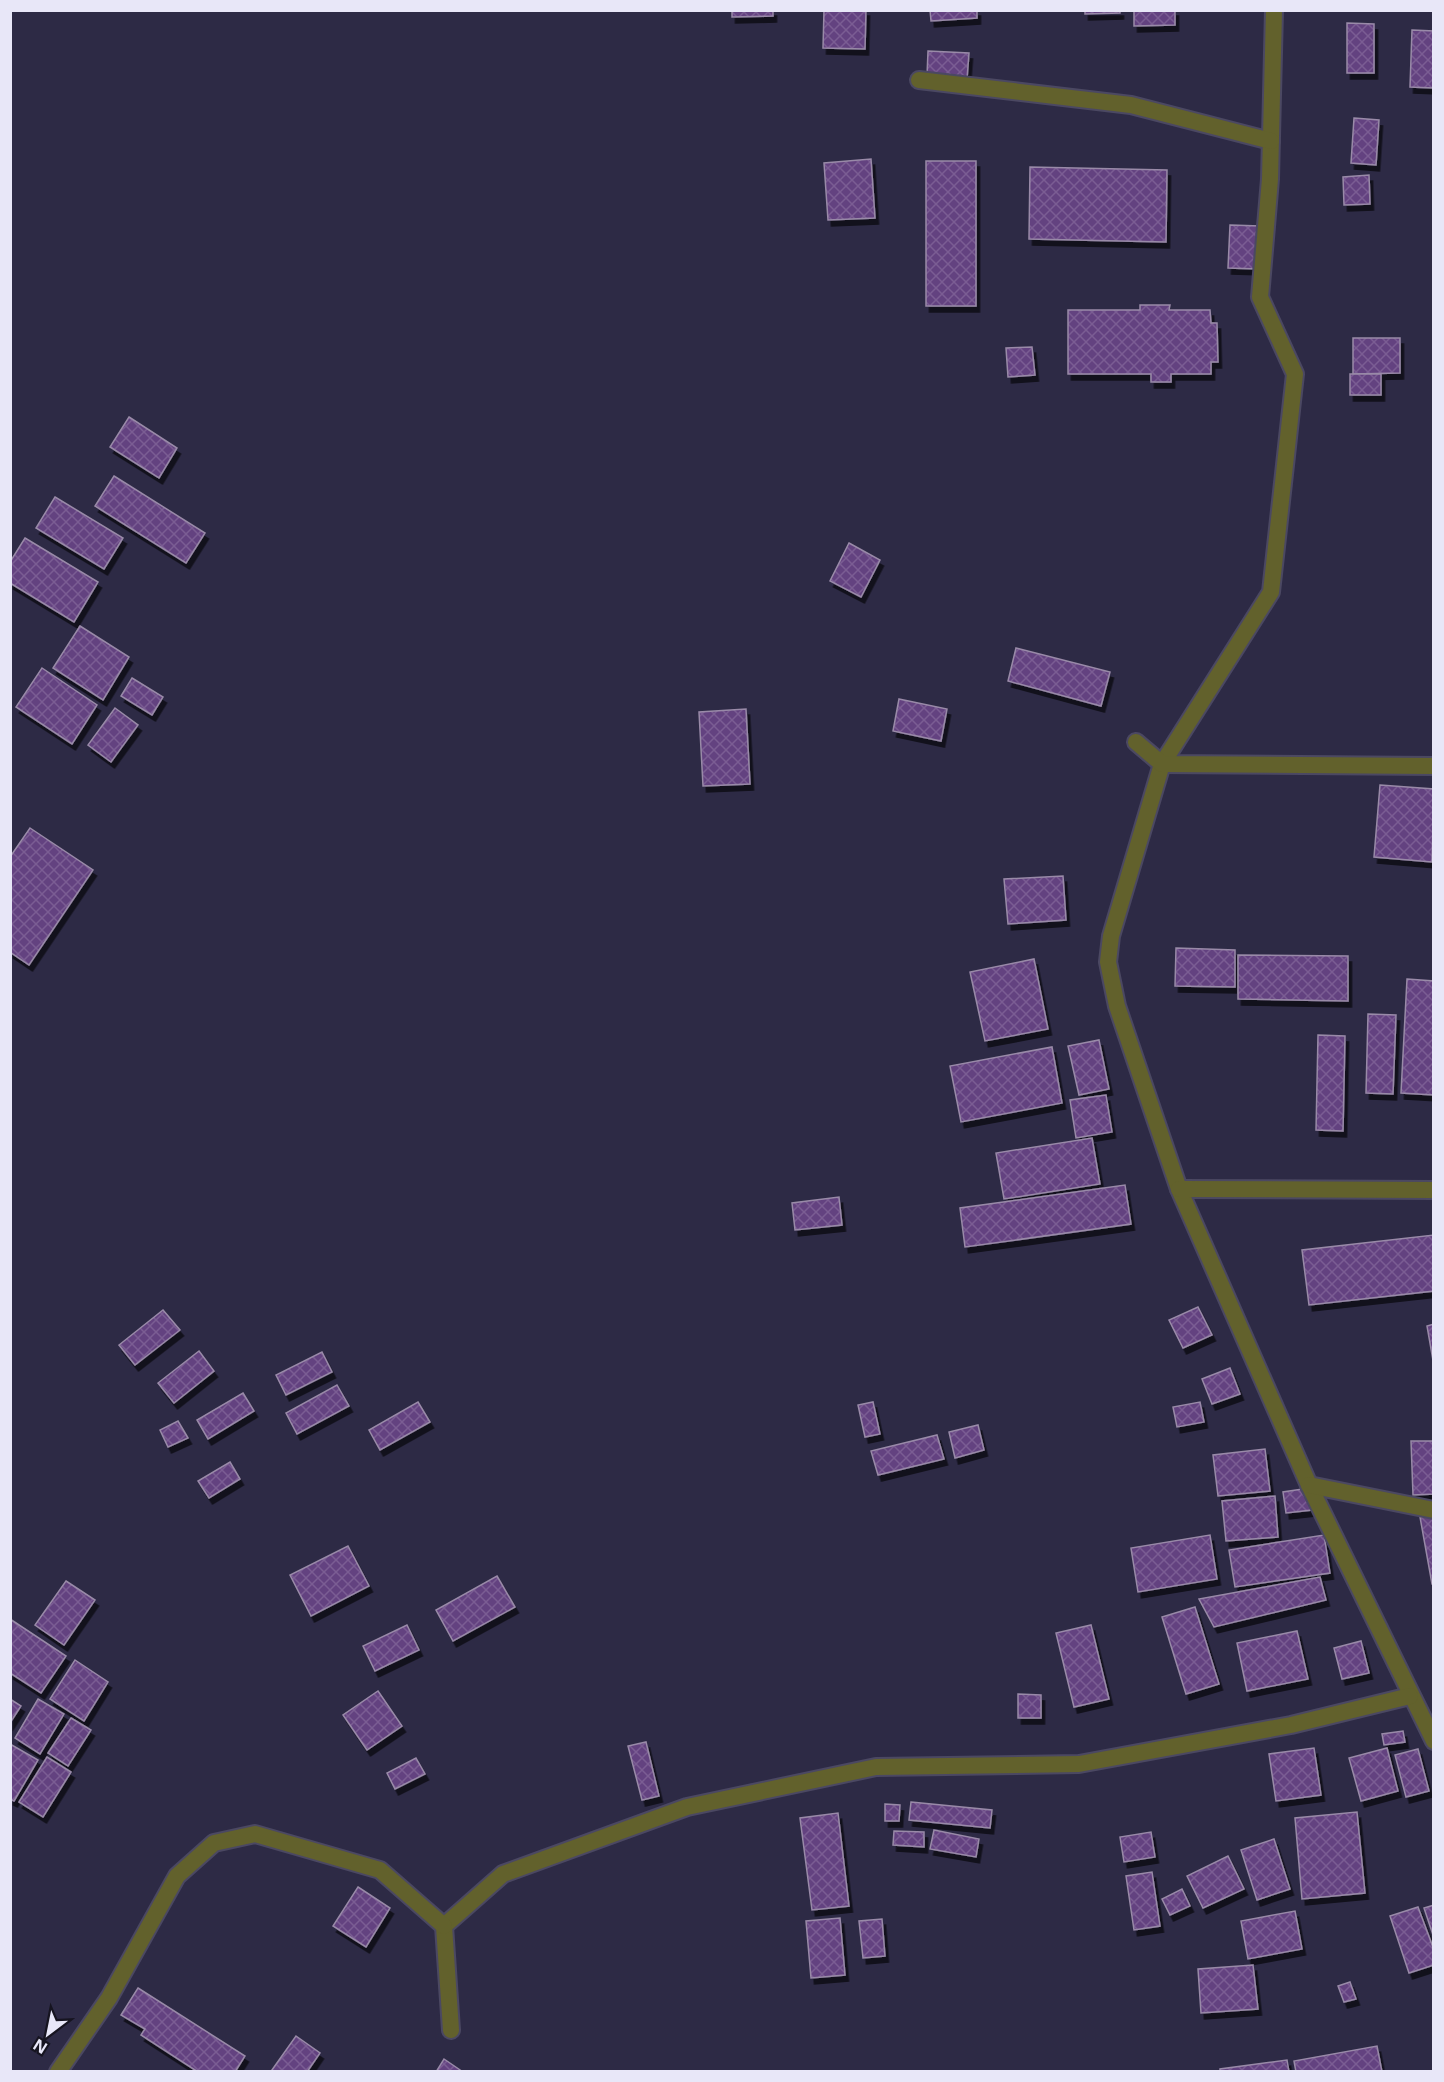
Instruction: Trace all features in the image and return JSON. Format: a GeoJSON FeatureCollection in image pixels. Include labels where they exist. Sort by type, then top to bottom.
{"type":"FeatureCollection","features":[{"type":"Feature","properties":{"kind":"street"},"geometry":{"type":"LineString","coordinates":[[1274,10],[1271,141],[1260,297],[1295,375],[1270,592],[1162,764],[1111,936],[1108,962],[1117,1006],[1179,1189],[1309,1485],[1410,1696],[1434,1741]]}},
{"type":"Feature","properties":{"kind":"street"},"geometry":{"type":"LineString","coordinates":[[919,80],[1131,105],[1271,141]]}},
{"type":"Feature","properties":{"kind":"street"},"geometry":{"type":"LineString","coordinates":[[1136,742],[1162,764],[1434,766]]}},
{"type":"Feature","properties":{"kind":"street"},"geometry":{"type":"LineString","coordinates":[[1179,1189],[1434,1190]]}},
{"type":"Feature","properties":{"kind":"street"},"geometry":{"type":"LineString","coordinates":[[1309,1485],[1434,1510]]}},
{"type":"Feature","properties":{"kind":"street"},"geometry":{"type":"LineString","coordinates":[[444,1926],[503,1874],[687,1808],[876,1767],[1079,1764],[1292,1725],[1410,1696]]}},
{"type":"Feature","properties":{"kind":"street"},"geometry":{"type":"LineString","coordinates":[[58,2072],[109,1998],[177,1876],[214,1843],[255,1834],[380,1870],[444,1926],[451,2030]]}},
{"type":"Feature","properties":{"kind":"building"},"geometry":{"type":"Polygon","coordinates":[[[732,10],[773,10],[773,16],[732,17],[732,10]]]}},
{"type":"Feature","properties":{"kind":"building"},"geometry":{"type":"Polygon","coordinates":[[[824,10],[866,10],[865,49],[823,48],[824,10]]]}},
{"type":"Feature","properties":{"kind":"building"},"geometry":{"type":"Polygon","coordinates":[[[930,10],[977,10],[977,18],[931,21],[930,10]]]}},
{"type":"Feature","properties":{"kind":"building"},"geometry":{"type":"Polygon","coordinates":[[[1085,10],[1120,10],[1120,13],[1085,14],[1085,10]]]}},
{"type":"Feature","properties":{"kind":"building"},"geometry":{"type":"Polygon","coordinates":[[[1134,10],[1175,10],[1175,25],[1134,26],[1134,10]]]}},
{"type":"Feature","properties":{"kind":"building"},"geometry":{"type":"Polygon","coordinates":[[[1347,23],[1374,24],[1374,73],[1347,73],[1347,23]]]}},
{"type":"Feature","properties":{"kind":"building"},"geometry":{"type":"Polygon","coordinates":[[[1412,30],[1434,31],[1434,88],[1410,87],[1412,30]]]}},
{"type":"Feature","properties":{"kind":"building"},"geometry":{"type":"Polygon","coordinates":[[[928,51],[969,53],[967,79],[927,76],[928,51]]]}},
{"type":"Feature","properties":{"kind":"building"},"geometry":{"type":"Polygon","coordinates":[[[1354,118],[1379,120],[1376,165],[1351,163],[1354,118]]]}},
{"type":"Feature","properties":{"kind":"building"},"geometry":{"type":"Polygon","coordinates":[[[871,159],[875,218],[828,220],[824,163],[871,159]]]}},
{"type":"Feature","properties":{"kind":"building"},"geometry":{"type":"Polygon","coordinates":[[[926,161],[976,161],[976,306],[926,306],[926,161]]]}},
{"type":"Feature","properties":{"kind":"building"},"geometry":{"type":"Polygon","coordinates":[[[1030,167],[1167,170],[1166,242],[1029,239],[1030,167]]]}},
{"type":"Feature","properties":{"kind":"building"},"geometry":{"type":"Polygon","coordinates":[[[1369,175],[1370,204],[1344,205],[1343,177],[1369,175]]]}},
{"type":"Feature","properties":{"kind":"building"},"geometry":{"type":"Polygon","coordinates":[[[1230,225],[1260,226],[1259,269],[1228,268],[1230,225]]]}},
{"type":"Feature","properties":{"kind":"building"},"geometry":{"type":"Polygon","coordinates":[[[1140,305],[1170,305],[1169,310],[1210,310],[1211,323],[1217,323],[1218,362],[1211,362],[1211,374],[1171,374],[1171,382],[1151,382],[1151,374],[1068,374],[1068,310],[1140,310],[1140,305]]]}},
{"type":"Feature","properties":{"kind":"building"},"geometry":{"type":"Polygon","coordinates":[[[1353,338],[1400,338],[1400,373],[1353,374],[1353,338]]]}},
{"type":"Feature","properties":{"kind":"building"},"geometry":{"type":"Polygon","coordinates":[[[1032,347],[1035,375],[1008,377],[1006,348],[1032,347]]]}},
{"type":"Feature","properties":{"kind":"building"},"geometry":{"type":"Polygon","coordinates":[[[1350,374],[1381,374],[1381,395],[1350,395],[1350,374]]]}},
{"type":"Feature","properties":{"kind":"building"},"geometry":{"type":"Polygon","coordinates":[[[129,417],[177,448],[159,478],[110,447],[129,417]]]}},
{"type":"Feature","properties":{"kind":"building"},"geometry":{"type":"Polygon","coordinates":[[[114,476],[205,533],[186,563],[95,506],[114,476]]]}},
{"type":"Feature","properties":{"kind":"building"},"geometry":{"type":"Polygon","coordinates":[[[55,497],[123,538],[104,569],[36,528],[55,497]]]}},
{"type":"Feature","properties":{"kind":"building"},"geometry":{"type":"Polygon","coordinates":[[[25,538],[98,582],[74,622],[10,583],[10,562],[25,538]]]}},
{"type":"Feature","properties":{"kind":"building"},"geometry":{"type":"Polygon","coordinates":[[[849,543],[880,560],[861,597],[830,581],[849,543]]]}},
{"type":"Feature","properties":{"kind":"building"},"geometry":{"type":"Polygon","coordinates":[[[80,626],[129,657],[103,700],[53,668],[80,626]]]}},
{"type":"Feature","properties":{"kind":"building"},"geometry":{"type":"Polygon","coordinates":[[[1016,648],[1110,672],[1101,706],[1008,681],[1016,648]]]}},
{"type":"Feature","properties":{"kind":"building"},"geometry":{"type":"Polygon","coordinates":[[[42,668],[97,705],[72,744],[16,707],[42,668]]]}},
{"type":"Feature","properties":{"kind":"building"},"geometry":{"type":"Polygon","coordinates":[[[132,678],[163,697],[152,715],[121,696],[132,678]]]}},
{"type":"Feature","properties":{"kind":"building"},"geometry":{"type":"Polygon","coordinates":[[[899,699],[947,709],[941,741],[893,731],[899,699]]]}},
{"type":"Feature","properties":{"kind":"building"},"geometry":{"type":"Polygon","coordinates":[[[115,708],[138,725],[111,762],[88,745],[115,708]]]}},
{"type":"Feature","properties":{"kind":"building"},"geometry":{"type":"Polygon","coordinates":[[[746,709],[750,784],[703,786],[699,712],[746,709]]]}},
{"type":"Feature","properties":{"kind":"building"},"geometry":{"type":"Polygon","coordinates":[[[1380,785],[1434,789],[1432,862],[1374,857],[1380,785]]]}},
{"type":"Feature","properties":{"kind":"building"},"geometry":{"type":"Polygon","coordinates":[[[30,828],[93,870],[29,965],[10,952],[10,857],[30,828]]]}},
{"type":"Feature","properties":{"kind":"building"},"geometry":{"type":"Polygon","coordinates":[[[1063,876],[1066,920],[1008,924],[1004,879],[1063,876]]]}},
{"type":"Feature","properties":{"kind":"building"},"geometry":{"type":"Polygon","coordinates":[[[1176,948],[1235,950],[1235,987],[1175,986],[1176,948]]]}},
{"type":"Feature","properties":{"kind":"building"},"geometry":{"type":"Polygon","coordinates":[[[1238,955],[1348,956],[1348,1001],[1238,999],[1238,955]]]}},
{"type":"Feature","properties":{"kind":"building"},"geometry":{"type":"Polygon","coordinates":[[[1034,959],[1048,1029],[985,1041],[970,972],[1034,959]]]}},
{"type":"Feature","properties":{"kind":"building"},"geometry":{"type":"Polygon","coordinates":[[[1407,979],[1434,981],[1434,1095],[1401,1093],[1407,979]]]}},
{"type":"Feature","properties":{"kind":"building"},"geometry":{"type":"Polygon","coordinates":[[[1368,1014],[1396,1015],[1393,1094],[1366,1093],[1368,1014]]]}},
{"type":"Feature","properties":{"kind":"building"},"geometry":{"type":"Polygon","coordinates":[[[1318,1035],[1345,1036],[1343,1131],[1316,1130],[1318,1035]]]}},
{"type":"Feature","properties":{"kind":"building"},"geometry":{"type":"Polygon","coordinates":[[[1099,1040],[1109,1089],[1079,1095],[1068,1046],[1099,1040]]]}},
{"type":"Feature","properties":{"kind":"building"},"geometry":{"type":"Polygon","coordinates":[[[1052,1047],[1062,1103],[961,1122],[950,1066],[1052,1047]]]}},
{"type":"Feature","properties":{"kind":"building"},"geometry":{"type":"Polygon","coordinates":[[[1106,1095],[1112,1132],[1076,1138],[1070,1100],[1106,1095]]]}},
{"type":"Feature","properties":{"kind":"building"},"geometry":{"type":"Polygon","coordinates":[[[1092,1138],[1100,1184],[1004,1199],[996,1153],[1092,1138]]]}},
{"type":"Feature","properties":{"kind":"building"},"geometry":{"type":"Polygon","coordinates":[[[1125,1185],[1131,1224],[965,1247],[960,1208],[1125,1185]]]}},
{"type":"Feature","properties":{"kind":"building"},"geometry":{"type":"Polygon","coordinates":[[[839,1197],[842,1225],[795,1230],[792,1203],[839,1197]]]}},
{"type":"Feature","properties":{"kind":"building"},"geometry":{"type":"Polygon","coordinates":[[[1434,1235],[1434,1291],[1309,1305],[1302,1250],[1434,1235]]]}},
{"type":"Feature","properties":{"kind":"building"},"geometry":{"type":"Polygon","coordinates":[[[1198,1307],[1212,1335],[1183,1348],[1169,1320],[1198,1307]]]}},
{"type":"Feature","properties":{"kind":"building"},"geometry":{"type":"Polygon","coordinates":[[[163,1310],[180,1330],[135,1365],[119,1345],[163,1310]]]}},
{"type":"Feature","properties":{"kind":"building"},"geometry":{"type":"Polygon","coordinates":[[[1434,1324],[1434,1366],[1427,1326],[1434,1324]]]}},
{"type":"Feature","properties":{"kind":"building"},"geometry":{"type":"Polygon","coordinates":[[[199,1351],[214,1371],[174,1403],[158,1383],[199,1351]]]}},
{"type":"Feature","properties":{"kind":"building"},"geometry":{"type":"Polygon","coordinates":[[[322,1352],[332,1372],[286,1395],[276,1375],[322,1352]]]}},
{"type":"Feature","properties":{"kind":"building"},"geometry":{"type":"Polygon","coordinates":[[[1230,1368],[1240,1394],[1212,1404],[1202,1379],[1230,1368]]]}},
{"type":"Feature","properties":{"kind":"building"},"geometry":{"type":"Polygon","coordinates":[[[337,1385],[349,1406],[297,1434],[286,1413],[337,1385]]]}},
{"type":"Feature","properties":{"kind":"building"},"geometry":{"type":"Polygon","coordinates":[[[243,1393],[254,1411],[208,1439],[197,1420],[243,1393]]]}},
{"type":"Feature","properties":{"kind":"building"},"geometry":{"type":"Polygon","coordinates":[[[418,1402],[430,1422],[380,1450],[369,1430],[418,1402]]]}},
{"type":"Feature","properties":{"kind":"building"},"geometry":{"type":"Polygon","coordinates":[[[873,1402],[880,1434],[865,1437],[858,1405],[873,1402]]]}},
{"type":"Feature","properties":{"kind":"building"},"geometry":{"type":"Polygon","coordinates":[[[1200,1402],[1204,1422],[1177,1427],[1173,1407],[1200,1402]]]}},
{"type":"Feature","properties":{"kind":"building"},"geometry":{"type":"Polygon","coordinates":[[[178,1421],[188,1438],[168,1447],[160,1430],[178,1421]]]}},
{"type":"Feature","properties":{"kind":"building"},"geometry":{"type":"Polygon","coordinates":[[[978,1425],[984,1450],[955,1458],[949,1432],[978,1425]]]}},
{"type":"Feature","properties":{"kind":"building"},"geometry":{"type":"Polygon","coordinates":[[[937,1435],[944,1459],[878,1475],[871,1451],[937,1435]]]}},
{"type":"Feature","properties":{"kind":"building"},"geometry":{"type":"Polygon","coordinates":[[[1411,1441],[1434,1441],[1434,1494],[1413,1495],[1411,1441]]]}},
{"type":"Feature","properties":{"kind":"building"},"geometry":{"type":"Polygon","coordinates":[[[1265,1449],[1270,1491],[1218,1496],[1213,1455],[1265,1449]]]}},
{"type":"Feature","properties":{"kind":"building"},"geometry":{"type":"Polygon","coordinates":[[[230,1462],[240,1479],[209,1498],[198,1481],[230,1462]]]}},
{"type":"Feature","properties":{"kind":"building"},"geometry":{"type":"Polygon","coordinates":[[[1309,1488],[1312,1510],[1286,1513],[1283,1492],[1309,1488]]]}},
{"type":"Feature","properties":{"kind":"building"},"geometry":{"type":"Polygon","coordinates":[[[1275,1496],[1278,1537],[1226,1541],[1222,1501],[1275,1496]]]}},
{"type":"Feature","properties":{"kind":"building"},"geometry":{"type":"Polygon","coordinates":[[[1434,1515],[1434,1584],[1432,1584],[1420,1517],[1434,1515]]]}},
{"type":"Feature","properties":{"kind":"building"},"geometry":{"type":"Polygon","coordinates":[[[1210,1535],[1217,1579],[1138,1592],[1131,1548],[1210,1535]]]}},
{"type":"Feature","properties":{"kind":"building"},"geometry":{"type":"Polygon","coordinates":[[[1324,1535],[1330,1573],[1235,1587],[1229,1550],[1324,1535]]]}},
{"type":"Feature","properties":{"kind":"building"},"geometry":{"type":"Polygon","coordinates":[[[348,1546],[369,1586],[311,1616],[290,1575],[348,1546]]]}},
{"type":"Feature","properties":{"kind":"building"},"geometry":{"type":"Polygon","coordinates":[[[497,1576],[515,1607],[453,1641],[436,1610],[497,1576]]]}},
{"type":"Feature","properties":{"kind":"building"},"geometry":{"type":"Polygon","coordinates":[[[1320,1577],[1326,1600],[1214,1627],[1199,1599],[1320,1577]]]}},
{"type":"Feature","properties":{"kind":"building"},"geometry":{"type":"Polygon","coordinates":[[[66,1581],[95,1600],[64,1645],[35,1625],[66,1581]]]}},
{"type":"Feature","properties":{"kind":"building"},"geometry":{"type":"Polygon","coordinates":[[[1195,1607],[1219,1684],[1186,1694],[1162,1617],[1195,1607]]]}},
{"type":"Feature","properties":{"kind":"building"},"geometry":{"type":"Polygon","coordinates":[[[10,1619],[66,1656],[41,1693],[10,1673],[10,1619]]]}},
{"type":"Feature","properties":{"kind":"building"},"geometry":{"type":"Polygon","coordinates":[[[407,1625],[419,1650],[375,1671],[363,1646],[407,1625]]]}},
{"type":"Feature","properties":{"kind":"building"},"geometry":{"type":"Polygon","coordinates":[[[1091,1625],[1109,1699],[1074,1707],[1056,1633],[1091,1625]]]}},
{"type":"Feature","properties":{"kind":"building"},"geometry":{"type":"Polygon","coordinates":[[[1297,1631],[1308,1679],[1247,1691],[1237,1643],[1297,1631]]]}},
{"type":"Feature","properties":{"kind":"building"},"geometry":{"type":"Polygon","coordinates":[[[1361,1641],[1369,1673],[1342,1679],[1334,1648],[1361,1641]]]}},
{"type":"Feature","properties":{"kind":"building"},"geometry":{"type":"Polygon","coordinates":[[[75,1660],[108,1682],[84,1721],[50,1699],[75,1660]]]}},
{"type":"Feature","properties":{"kind":"building"},"geometry":{"type":"Polygon","coordinates":[[[378,1691],[402,1726],[367,1750],[343,1715],[378,1691]]]}},
{"type":"Feature","properties":{"kind":"building"},"geometry":{"type":"Polygon","coordinates":[[[1018,1694],[1041,1695],[1041,1718],[1018,1718],[1018,1694]]]}},
{"type":"Feature","properties":{"kind":"building"},"geometry":{"type":"Polygon","coordinates":[[[10,1699],[21,1706],[10,1723],[10,1699]]]}},
{"type":"Feature","properties":{"kind":"building"},"geometry":{"type":"Polygon","coordinates":[[[38,1699],[64,1714],[40,1754],[15,1738],[38,1699]]]}},
{"type":"Feature","properties":{"kind":"building"},"geometry":{"type":"Polygon","coordinates":[[[71,1718],[91,1730],[68,1766],[48,1753],[71,1718]]]}},
{"type":"Feature","properties":{"kind":"building"},"geometry":{"type":"Polygon","coordinates":[[[1403,1731],[1405,1742],[1384,1745],[1382,1734],[1403,1731]]]}},
{"type":"Feature","properties":{"kind":"building"},"geometry":{"type":"Polygon","coordinates":[[[646,1742],[659,1796],[642,1800],[628,1746],[646,1742]]]}},
{"type":"Feature","properties":{"kind":"building"},"geometry":{"type":"Polygon","coordinates":[[[10,1744],[38,1760],[14,1801],[10,1799],[10,1744]]]}},
{"type":"Feature","properties":{"kind":"building"},"geometry":{"type":"Polygon","coordinates":[[[1314,1748],[1321,1795],[1276,1801],[1269,1754],[1314,1748]]]}},
{"type":"Feature","properties":{"kind":"building"},"geometry":{"type":"Polygon","coordinates":[[[1387,1748],[1398,1791],[1361,1801],[1349,1758],[1387,1748]]]}},
{"type":"Feature","properties":{"kind":"building"},"geometry":{"type":"Polygon","coordinates":[[[1418,1749],[1429,1791],[1406,1797],[1395,1755],[1418,1749]]]}},
{"type":"Feature","properties":{"kind":"building"},"geometry":{"type":"Polygon","coordinates":[[[47,1757],[71,1772],[43,1817],[19,1802],[47,1757]]]}},
{"type":"Feature","properties":{"kind":"building"},"geometry":{"type":"Polygon","coordinates":[[[416,1758],[425,1774],[395,1789],[387,1773],[416,1758]]]}},
{"type":"Feature","properties":{"kind":"building"},"geometry":{"type":"Polygon","coordinates":[[[911,1802],[992,1810],[990,1828],[909,1820],[911,1802]]]}},
{"type":"Feature","properties":{"kind":"building"},"geometry":{"type":"Polygon","coordinates":[[[885,1804],[900,1805],[899,1821],[885,1821],[885,1804]]]}},
{"type":"Feature","properties":{"kind":"building"},"geometry":{"type":"Polygon","coordinates":[[[1357,1812],[1365,1893],[1302,1899],[1295,1818],[1357,1812]]]}},
{"type":"Feature","properties":{"kind":"building"},"geometry":{"type":"Polygon","coordinates":[[[838,1813],[849,1906],[812,1910],[800,1818],[838,1813]]]}},
{"type":"Feature","properties":{"kind":"building"},"geometry":{"type":"Polygon","coordinates":[[[934,1830],[979,1839],[976,1857],[930,1849],[934,1830]]]}},
{"type":"Feature","properties":{"kind":"building"},"geometry":{"type":"Polygon","coordinates":[[[894,1831],[924,1832],[924,1847],[893,1845],[894,1831]]]}},
{"type":"Feature","properties":{"kind":"building"},"geometry":{"type":"Polygon","coordinates":[[[1151,1832],[1155,1857],[1124,1862],[1120,1837],[1151,1832]]]}},
{"type":"Feature","properties":{"kind":"building"},"geometry":{"type":"Polygon","coordinates":[[[1274,1839],[1290,1889],[1257,1900],[1241,1850],[1274,1839]]]}},
{"type":"Feature","properties":{"kind":"building"},"geometry":{"type":"Polygon","coordinates":[[[1228,1856],[1244,1889],[1203,1908],[1187,1876],[1228,1856]]]}},
{"type":"Feature","properties":{"kind":"building"},"geometry":{"type":"Polygon","coordinates":[[[1152,1872],[1160,1926],[1134,1930],[1126,1876],[1152,1872]]]}},
{"type":"Feature","properties":{"kind":"building"},"geometry":{"type":"Polygon","coordinates":[[[358,1887],[390,1908],[366,1947],[333,1926],[358,1887]]]}},
{"type":"Feature","properties":{"kind":"building"},"geometry":{"type":"Polygon","coordinates":[[[1182,1889],[1190,1906],[1170,1915],[1162,1899],[1182,1889]]]}},
{"type":"Feature","properties":{"kind":"building"},"geometry":{"type":"Polygon","coordinates":[[[1434,1905],[1434,1938],[1424,1908],[1434,1905]]]}},
{"type":"Feature","properties":{"kind":"building"},"geometry":{"type":"Polygon","coordinates":[[[1418,1907],[1434,1950],[1434,1965],[1409,1973],[1390,1916],[1418,1907]]]}},
{"type":"Feature","properties":{"kind":"building"},"geometry":{"type":"Polygon","coordinates":[[[1295,1911],[1302,1949],[1248,1959],[1241,1921],[1295,1911]]]}},
{"type":"Feature","properties":{"kind":"building"},"geometry":{"type":"Polygon","coordinates":[[[840,1918],[845,1975],[811,1978],[806,1921],[840,1918]]]}},
{"type":"Feature","properties":{"kind":"building"},"geometry":{"type":"Polygon","coordinates":[[[882,1919],[885,1956],[863,1958],[859,1921],[882,1919]]]}},
{"type":"Feature","properties":{"kind":"building"},"geometry":{"type":"Polygon","coordinates":[[[1253,1965],[1258,2009],[1201,2013],[1198,1969],[1253,1965]]]}},
{"type":"Feature","properties":{"kind":"building"},"geometry":{"type":"Polygon","coordinates":[[[1350,1982],[1356,1999],[1344,2002],[1338,1986],[1350,1982]]]}},
{"type":"Feature","properties":{"kind":"building"},"geometry":{"type":"Polygon","coordinates":[[[138,1988],[245,2056],[235,2072],[198,2072],[141,2035],[145,2029],[121,2015],[138,1988]]]}},
{"type":"Feature","properties":{"kind":"building"},"geometry":{"type":"Polygon","coordinates":[[[296,2036],[320,2053],[307,2072],[274,2072],[272,2070],[296,2036]]]}},
{"type":"Feature","properties":{"kind":"building"},"geometry":{"type":"Polygon","coordinates":[[[1377,2046],[1382,2072],[1296,2072],[1294,2061],[1377,2046]]]}},
{"type":"Feature","properties":{"kind":"building"},"geometry":{"type":"Polygon","coordinates":[[[444,2059],[463,2072],[436,2072],[444,2059]]]}},
{"type":"Feature","properties":{"kind":"building"},"geometry":{"type":"Polygon","coordinates":[[[1287,2060],[1289,2072],[1220,2072],[1220,2069],[1287,2060]]]}}]}
